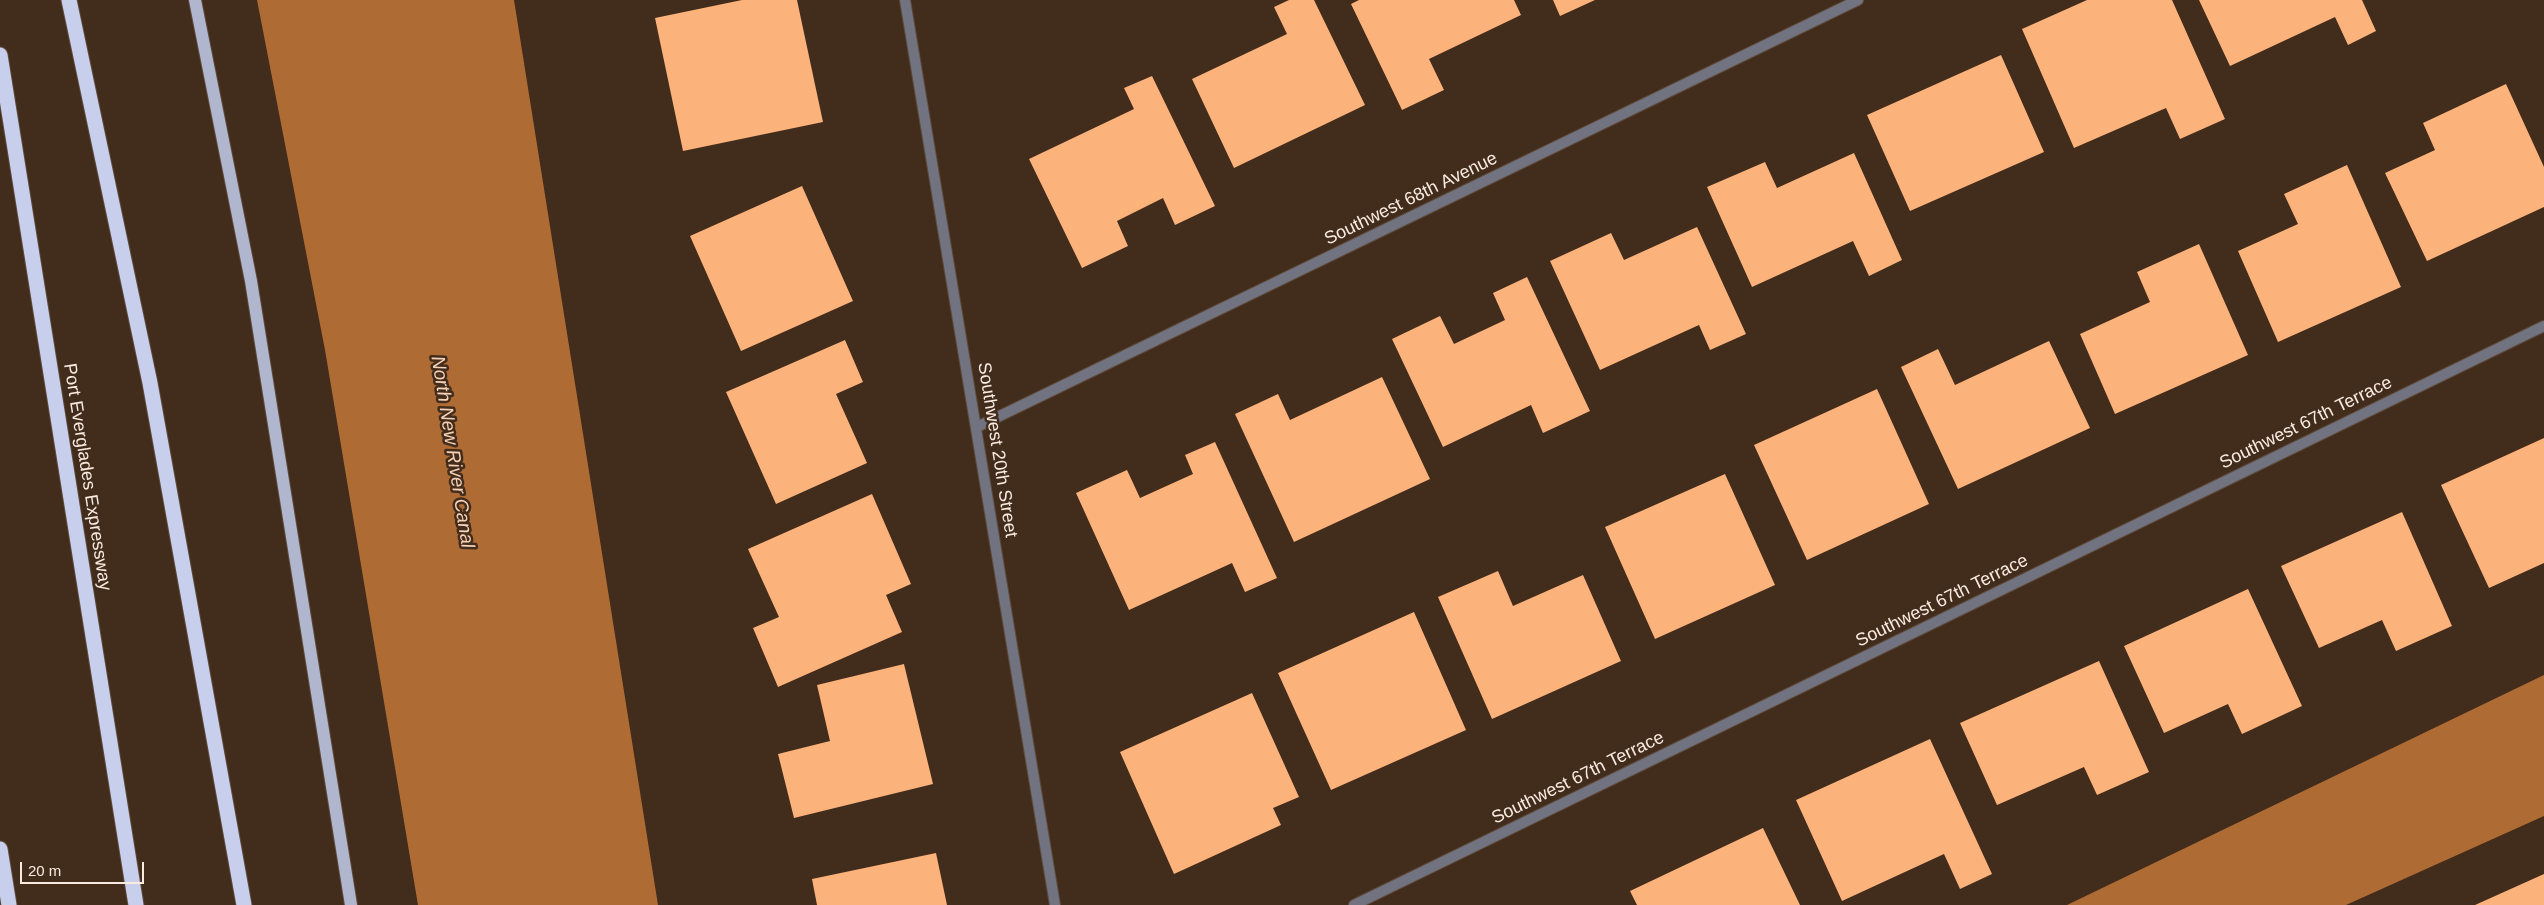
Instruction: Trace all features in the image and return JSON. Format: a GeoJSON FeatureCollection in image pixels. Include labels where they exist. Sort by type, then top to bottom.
{"type":"FeatureCollection","features":[{"type":"Feature","properties":{"kind":"highway"},"geometry":{"type":"LineString","coordinates":[[69,0],[150,383],[244,905]]}},
{"type":"Feature","properties":{"kind":"highway","name":"Port Everglades Expressway"},"geometry":{"type":"LineString","coordinates":[[0,55],[136,905]]}},
{"type":"Feature","properties":{"kind":"highway"},"geometry":{"type":"LineString","coordinates":[[0,849],[9,905]]}},
{"type":"Feature","properties":{"kind":"main road"},"geometry":{"type":"LineString","coordinates":[[195,0],[251,281],[351,905]]}},
{"type":"Feature","properties":{"kind":"street","name":"Southwest 20th Street"},"geometry":{"type":"LineString","coordinates":[[905,0],[1055,905]]}},
{"type":"Feature","properties":{"kind":"street","name":"Southwest 68th Avenue"},"geometry":{"type":"LineString","coordinates":[[977,427],[1858,0]]}},
{"type":"Feature","properties":{"kind":"street","name":"Southwest 67th Terrace"},"geometry":{"type":"LineString","coordinates":[[1354,905],[2544,326]]}},
{"type":"Feature","properties":{"kind":"water","name":"North New River Canal"},"geometry":{"type":"Polygon","coordinates":[[[257,0],[514,0],[658,905],[418,905],[325,350],[257,0]]]}},
{"type":"Feature","properties":{"kind":"water"},"geometry":{"type":"Polygon","coordinates":[[[2544,675],[2544,816],[2346,905],[2067,905],[2544,675]]]}},
{"type":"Feature","properties":{"kind":"building"},"geometry":{"type":"Polygon","coordinates":[[[742,0],[797,0],[823,122],[683,151],[655,18],[742,0]]]}},
{"type":"Feature","properties":{"kind":"building"},"geometry":{"type":"Polygon","coordinates":[[[1289,0],[1314,0],[1365,105],[1234,168],[1192,79],[1287,34],[1274,7],[1289,0]]]}},
{"type":"Feature","properties":{"kind":"building"},"geometry":{"type":"Polygon","coordinates":[[[1359,0],[1514,0],[1521,15],[1429,59],[1444,90],[1402,110],[1351,4],[1359,0]]]}},
{"type":"Feature","properties":{"kind":"building"},"geometry":{"type":"Polygon","coordinates":[[[1553,0],[1595,0],[1560,16],[1553,0]]]}},
{"type":"Feature","properties":{"kind":"building"},"geometry":{"type":"Polygon","coordinates":[[[2087,0],[2172,0],[2225,119],[2180,139],[2166,108],[2074,148],[2022,29],[2087,0]]]}},
{"type":"Feature","properties":{"kind":"building"},"geometry":{"type":"Polygon","coordinates":[[[2199,0],[2362,0],[2376,31],[2348,45],[2335,17],[2230,66],[2199,0]]]}},
{"type":"Feature","properties":{"kind":"building"},"geometry":{"type":"Polygon","coordinates":[[[2001,55],[2044,152],[1910,211],[1867,115],[2001,55]]]}},
{"type":"Feature","properties":{"kind":"building"},"geometry":{"type":"Polygon","coordinates":[[[1152,76],[1215,206],[1175,225],[1163,198],[1117,221],[1128,246],[1082,268],[1029,159],[1134,109],[1124,88],[1152,76]]]}},
{"type":"Feature","properties":{"kind":"building"},"geometry":{"type":"Polygon","coordinates":[[[2506,84],[2544,167],[2544,207],[2427,261],[2385,173],[2435,150],[2423,123],[2506,84]]]}},
{"type":"Feature","properties":{"kind":"building"},"geometry":{"type":"Polygon","coordinates":[[[1854,153],[1902,260],[1869,276],[1853,241],[1752,287],[1707,187],[1765,162],[1777,188],[1854,153]]]}},
{"type":"Feature","properties":{"kind":"building"},"geometry":{"type":"Polygon","coordinates":[[[2347,165],[2401,287],[2278,342],[2238,251],[2298,224],[2284,194],[2347,165]]]}},
{"type":"Feature","properties":{"kind":"building"},"geometry":{"type":"Polygon","coordinates":[[[802,186],[853,301],[741,351],[690,236],[802,186]]]}},
{"type":"Feature","properties":{"kind":"building"},"geometry":{"type":"Polygon","coordinates":[[[1697,227],[1746,334],[1710,350],[1699,325],[1600,370],[1550,261],[1611,233],[1624,260],[1697,227]]]}},
{"type":"Feature","properties":{"kind":"building"},"geometry":{"type":"Polygon","coordinates":[[[2199,244],[2248,355],[2115,414],[2080,334],[2150,302],[2137,272],[2199,244]]]}},
{"type":"Feature","properties":{"kind":"building"},"geometry":{"type":"Polygon","coordinates":[[[1527,277],[1590,411],[1543,433],[1531,405],[1443,447],[1392,339],[1440,316],[1454,344],[1505,320],[1493,293],[1527,277]]]}},
{"type":"Feature","properties":{"kind":"building"},"geometry":{"type":"Polygon","coordinates":[[[845,340],[863,382],[836,394],[867,463],[776,504],[726,392],[845,340]]]}},
{"type":"Feature","properties":{"kind":"building"},"geometry":{"type":"Polygon","coordinates":[[[2049,341],[2090,428],[1958,489],[1901,367],[1938,349],[1955,385],[2049,341]]]}},
{"type":"Feature","properties":{"kind":"building"},"geometry":{"type":"Polygon","coordinates":[[[1382,377],[1430,479],[1294,542],[1235,414],[1278,394],[1290,420],[1382,377]]]}},
{"type":"Feature","properties":{"kind":"building"},"geometry":{"type":"Polygon","coordinates":[[[1877,389],[1929,504],[1807,560],[1754,445],[1877,389]]]}},
{"type":"Feature","properties":{"kind":"building"},"geometry":{"type":"Polygon","coordinates":[[[2544,438],[2544,563],[2489,588],[2441,485],[2544,438]]]}},
{"type":"Feature","properties":{"kind":"building"},"geometry":{"type":"Polygon","coordinates":[[[1215,442],[1277,578],[1245,592],[1232,563],[1129,610],[1076,493],[1127,470],[1140,498],[1193,474],[1185,455],[1215,442]]]}},
{"type":"Feature","properties":{"kind":"building"},"geometry":{"type":"Polygon","coordinates":[[[1725,474],[1775,585],[1655,639],[1605,527],[1725,474]]]}},
{"type":"Feature","properties":{"kind":"building"},"geometry":{"type":"Polygon","coordinates":[[[872,494],[911,584],[886,595],[902,632],[778,687],[753,628],[779,617],[748,549],[872,494]]]}},
{"type":"Feature","properties":{"kind":"building"},"geometry":{"type":"Polygon","coordinates":[[[2402,512],[2452,626],[2396,651],[2382,620],[2319,648],[2281,566],[2402,512]]]}},
{"type":"Feature","properties":{"kind":"building"},"geometry":{"type":"Polygon","coordinates":[[[1498,571],[1513,606],[1583,575],[1621,661],[1492,719],[1438,597],[1498,571]]]}},
{"type":"Feature","properties":{"kind":"building"},"geometry":{"type":"Polygon","coordinates":[[[2248,589],[2302,706],[2242,734],[2228,704],[2164,733],[2124,646],[2248,589]]]}},
{"type":"Feature","properties":{"kind":"building"},"geometry":{"type":"Polygon","coordinates":[[[1414,612],[1466,730],[1331,790],[1278,673],[1414,612]]]}},
{"type":"Feature","properties":{"kind":"building"},"geometry":{"type":"Polygon","coordinates":[[[2099,661],[2149,772],[2097,795],[2084,767],[1997,805],[1960,723],[2099,661]]]}},
{"type":"Feature","properties":{"kind":"building"},"geometry":{"type":"Polygon","coordinates":[[[904,664],[933,784],[794,818],[778,754],[830,741],[817,685],[904,664]]]}},
{"type":"Feature","properties":{"kind":"building"},"geometry":{"type":"Polygon","coordinates":[[[1252,693],[1299,797],[1273,808],[1281,825],[1174,874],[1120,752],[1252,693]]]}},
{"type":"Feature","properties":{"kind":"building"},"geometry":{"type":"Polygon","coordinates":[[[1930,739],[1992,874],[1960,889],[1944,854],[1842,901],[1796,800],[1930,739]]]}},
{"type":"Feature","properties":{"kind":"building"},"geometry":{"type":"Polygon","coordinates":[[[1763,828],[1800,905],[1637,905],[1630,891],[1763,828]]]}},
{"type":"Feature","properties":{"kind":"building"},"geometry":{"type":"Polygon","coordinates":[[[936,853],[947,905],[817,905],[812,879],[936,853]]]}},
{"type":"Feature","properties":{"kind":"building"},"geometry":{"type":"Polygon","coordinates":[[[2544,874],[2544,905],[2475,905],[2544,874]]]}}]}
